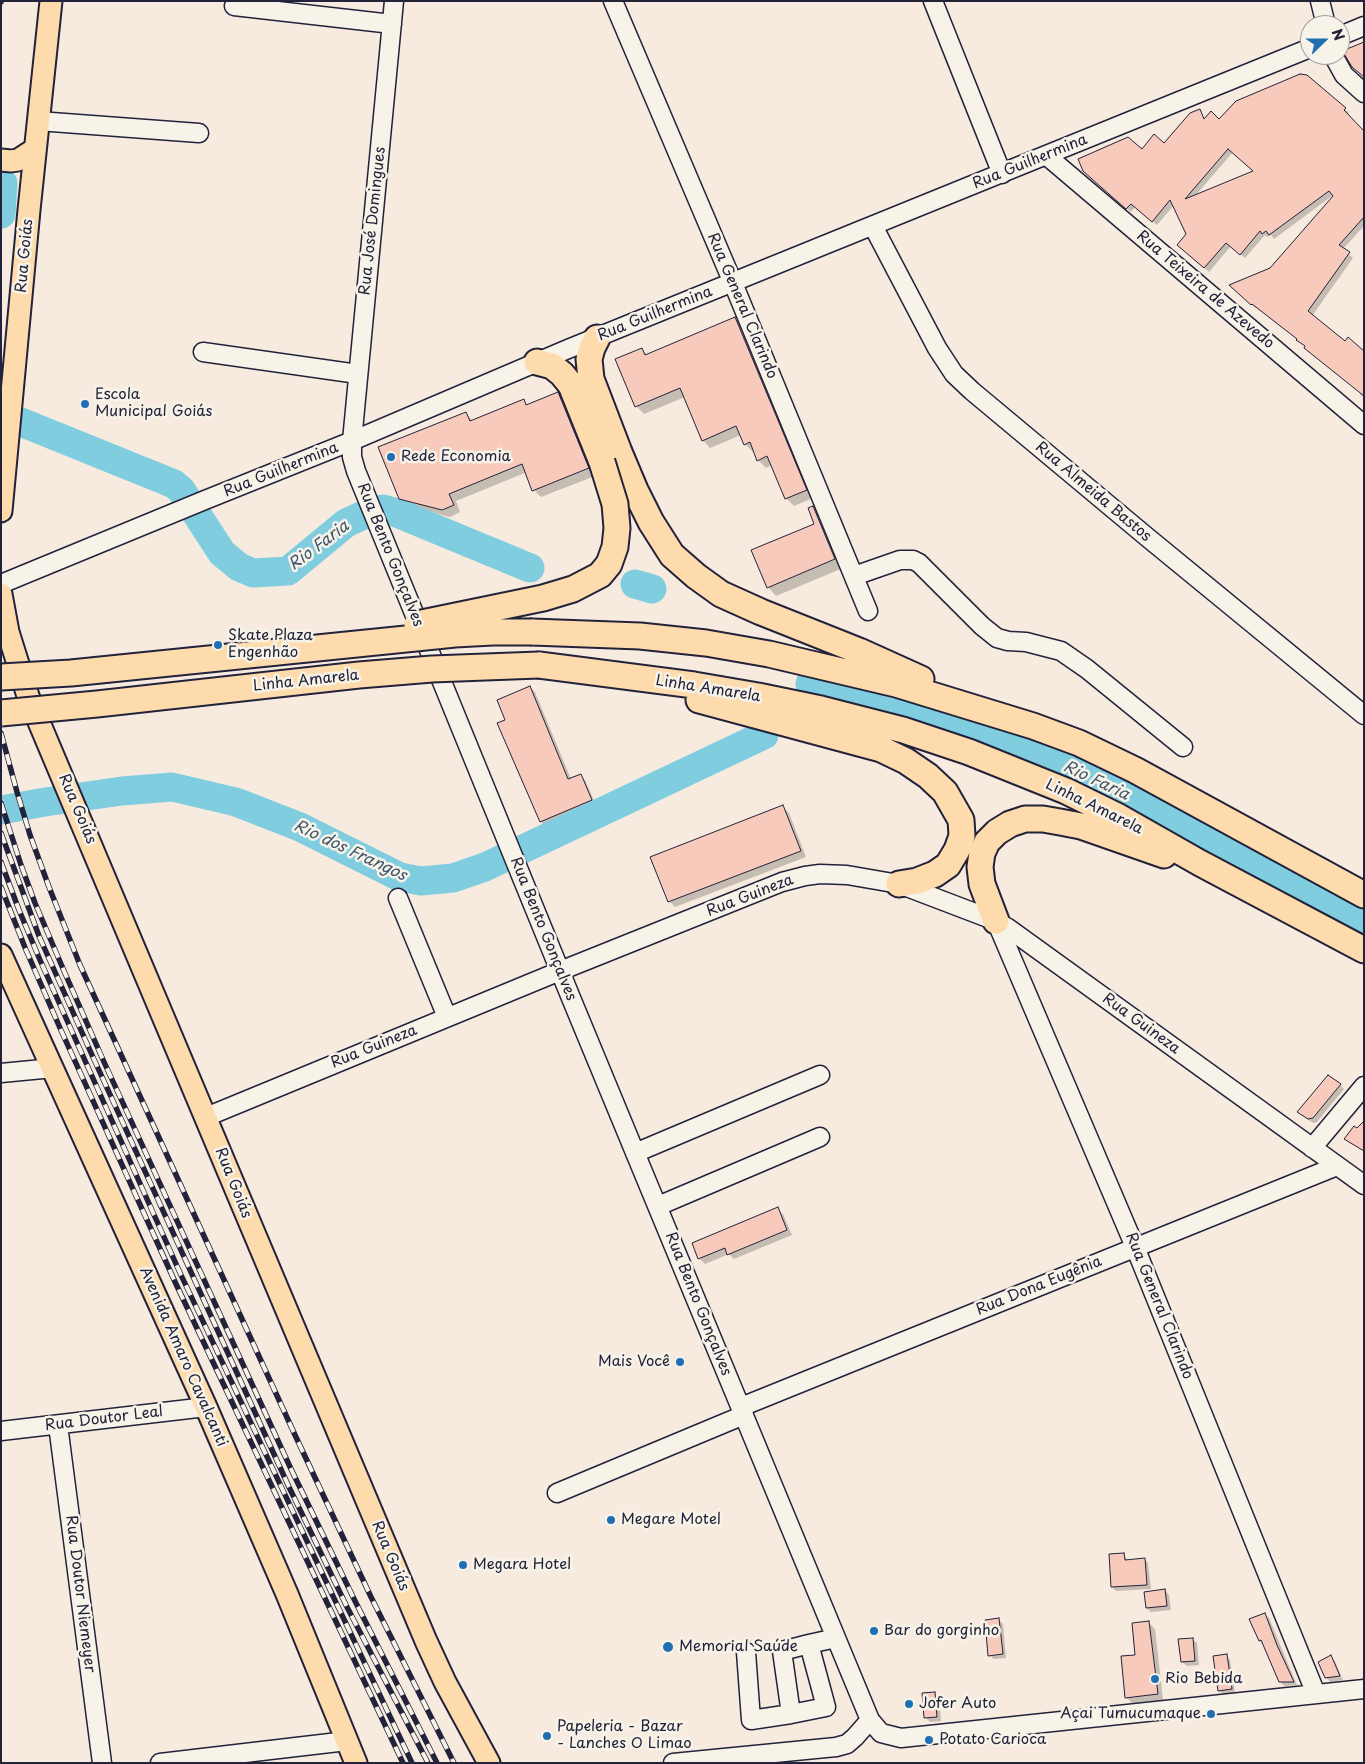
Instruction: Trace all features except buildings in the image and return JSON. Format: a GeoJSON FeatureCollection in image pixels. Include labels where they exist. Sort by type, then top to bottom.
{"type":"FeatureCollection","features":[{"type":"Feature","properties":{"kind":"highway"},"geometry":{"type":"LineString","coordinates":[[597,338],[589,359],[591,379],[635,490],[651,522],[672,555],[696,576],[722,594],[911,674],[963,704]]}},
{"type":"Feature","properties":{"kind":"highway"},"geometry":{"type":"LineString","coordinates":[[360,643],[400,628],[543,598],[573,589],[600,575],[609,564],[615,547],[617,528],[614,504],[602,462],[571,386],[562,374],[552,366],[537,362]]}},
{"type":"Feature","properties":{"kind":"highway"},"geometry":{"type":"LineString","coordinates":[[1,677],[71,673],[360,643],[493,632],[640,636],[706,643],[769,654],[896,684],[1033,726],[1079,743],[1205,807],[1364,895]]}},
{"type":"Feature","properties":{"kind":"highway","name":"Linha Amarela"},"geometry":{"type":"LineString","coordinates":[[1,712],[97,704],[359,675],[539,664],[694,685],[758,696],[821,709],[903,730],[969,752],[1066,791],[1119,817],[1200,863],[1364,950]]}},
{"type":"Feature","properties":{"kind":"highway"},"geometry":{"type":"LineString","coordinates":[[625,677],[710,704],[881,749],[906,761],[928,776],[945,792],[956,809],[961,820],[962,836],[957,850],[948,865],[935,874],[899,884]]}},
{"type":"Feature","properties":{"kind":"highway"},"geometry":{"type":"LineString","coordinates":[[996,921],[982,884],[980,866],[982,853],[987,842],[997,832],[1010,824],[1025,819],[1042,818],[1081,826],[1152,852],[1200,863]]}},
{"type":"Feature","properties":{"kind":"main road","name":"Rua Goiás"},"geometry":{"type":"LineString","coordinates":[[1,511],[35,148],[51,1]]}},
{"type":"Feature","properties":{"kind":"main road"},"geometry":{"type":"LineString","coordinates":[[6,160],[24,157],[35,148]]}},
{"type":"Feature","properties":{"kind":"main road"},"geometry":{"type":"LineString","coordinates":[[6,160],[23,170],[32,183]]}},
{"type":"Feature","properties":{"kind":"main road","name":"Rua Goiás"},"geometry":{"type":"LineString","coordinates":[[1,594],[8,632],[28,696],[426,1640],[445,1682],[489,1763]]}},
{"type":"Feature","properties":{"kind":"main road","name":"Avenida Amaro Cavalcanti"},"geometry":{"type":"LineString","coordinates":[[1,955],[206,1407],[287,1594],[356,1763]]}},
{"type":"Feature","properties":{"kind":"street","name":"Rua José Domingues"},"geometry":{"type":"LineString","coordinates":[[352,441],[394,1]]}},
{"type":"Feature","properties":{"kind":"street","name":"Rua General Clarindo"},"geometry":{"type":"LineString","coordinates":[[613,1],[733,283],[868,611]]}},
{"type":"Feature","properties":{"kind":"street"},"geometry":{"type":"LineString","coordinates":[[933,1],[1002,174]]}},
{"type":"Feature","properties":{"kind":"street"},"geometry":{"type":"LineString","coordinates":[[1320,1],[1324,15]]}},
{"type":"Feature","properties":{"kind":"street"},"geometry":{"type":"LineString","coordinates":[[234,6],[392,24]]}},
{"type":"Feature","properties":{"kind":"street"},"geometry":{"type":"LineString","coordinates":[[1350,32],[1364,26]]}},
{"type":"Feature","properties":{"kind":"street","name":"Rua Guilhermina"},"geometry":{"type":"LineString","coordinates":[[1,584],[352,441],[537,362],[1300,52]]}},
{"type":"Feature","properties":{"kind":"street"},"geometry":{"type":"LineString","coordinates":[[1339,65],[1344,74],[1364,93]]}},
{"type":"Feature","properties":{"kind":"street"},"geometry":{"type":"LineString","coordinates":[[38,121],[199,133]]}},
{"type":"Feature","properties":{"kind":"street","name":"Rua Teixeira de Azevedo"},"geometry":{"type":"LineString","coordinates":[[1046,156],[1364,425]]}},
{"type":"Feature","properties":{"kind":"street","name":"Rua Almeida Bastos"},"geometry":{"type":"LineString","coordinates":[[873,226],[938,348],[954,374],[1002,416],[1364,715]]}},
{"type":"Feature","properties":{"kind":"street"},"geometry":{"type":"LineString","coordinates":[[203,352],[358,374]]}},
{"type":"Feature","properties":{"kind":"street","name":"Rua Bento Gonçalves"},"geometry":{"type":"LineString","coordinates":[[352,441],[352,457],[364,494],[382,533],[560,971],[836,1638],[875,1726]]}},
{"type":"Feature","properties":{"kind":"street"},"geometry":{"type":"LineString","coordinates":[[854,576],[900,560],[913,560],[919,563],[982,626],[997,638],[1026,642],[1061,651],[1087,669],[1183,747]]}},
{"type":"Feature","properties":{"kind":"street","name":"Rua Guineza"},"geometry":{"type":"LineString","coordinates":[[206,1117],[782,882],[820,874],[847,875],[899,884],[996,921],[1024,939],[1364,1185]]}},
{"type":"Feature","properties":{"kind":"street"},"geometry":{"type":"LineString","coordinates":[[398,898],[448,1017]]}},
{"type":"Feature","properties":{"kind":"street","name":"Rua General Clarindo"},"geometry":{"type":"LineString","coordinates":[[996,921],[1135,1247],[1316,1694]]}},
{"type":"Feature","properties":{"kind":"street"},"geometry":{"type":"LineString","coordinates":[[1,1073],[53,1068]]}},
{"type":"Feature","properties":{"kind":"street"},"geometry":{"type":"LineString","coordinates":[[635,1153],[820,1075]]}},
{"type":"Feature","properties":{"kind":"street"},"geometry":{"type":"LineString","coordinates":[[1312,1148],[1364,1086]]}},
{"type":"Feature","properties":{"kind":"street"},"geometry":{"type":"LineString","coordinates":[[658,1206],[820,1136]]}},
{"type":"Feature","properties":{"kind":"street","name":"Rua Dona Eugênia"},"geometry":{"type":"LineString","coordinates":[[742,1411],[1135,1247],[1337,1166]]}},
{"type":"Feature","properties":{"kind":"street","name":"Rua Doutor Leal"},"geometry":{"type":"LineString","coordinates":[[1,1431],[206,1407]]}},
{"type":"Feature","properties":{"kind":"street"},"geometry":{"type":"LineString","coordinates":[[557,1493],[742,1411]]}},
{"type":"Feature","properties":{"kind":"street","name":"Rua Doutor Niemeyer"},"geometry":{"type":"LineString","coordinates":[[58,1425],[102,1763]]}},
{"type":"Feature","properties":{"kind":"street"},"geometry":{"type":"LineString","coordinates":[[792,1714],[782,1651],[836,1638]]}},
{"type":"Feature","properties":{"kind":"street"},"geometry":{"type":"LineString","coordinates":[[746,1652],[751,1720],[826,1707],[809,1644]]}},
{"type":"Feature","properties":{"kind":"street"},"geometry":{"type":"LineString","coordinates":[[673,1763],[836,1747],[847,1744],[875,1726],[901,1738],[1364,1689]]}},
{"type":"Feature","properties":{"kind":"street"},"geometry":{"type":"LineString","coordinates":[[160,1763],[347,1741]]}},
{"type":"Feature","properties":{"kind":"waterway","name":"Rio Faria"},"geometry":{"type":"LineString","coordinates":[[1,214],[3,183]]}},
{"type":"Feature","properties":{"kind":"waterway","name":"Rio Faria"},"geometry":{"type":"LineString","coordinates":[[1,414],[174,484],[181,490],[222,553],[239,567],[253,573],[288,571],[346,523],[368,513],[383,509],[397,513],[530,568]]}},
{"type":"Feature","properties":{"kind":"waterway","name":"Rio Faria"},"geometry":{"type":"LineString","coordinates":[[635,584],[652,589]]}},
{"type":"Feature","properties":{"kind":"waterway","name":"Rio Faria"},"geometry":{"type":"LineString","coordinates":[[810,684],[948,721],[1047,759],[1125,794],[1364,920]]}},
{"type":"Feature","properties":{"kind":"waterway","name":"Rio dos Frangos"},"geometry":{"type":"LineString","coordinates":[[1,810],[122,791],[172,787],[236,802],[300,827],[400,877],[421,881],[453,878],[485,867],[764,735]]}},
{"type":"Feature","properties":{"kind":"railway"},"geometry":{"type":"LineString","coordinates":[[1,733],[30,835],[80,965],[295,1435],[371,1597],[454,1763]]}},
{"type":"Feature","properties":{"kind":"railway"},"geometry":{"type":"LineString","coordinates":[[1,803],[35,903],[104,1062],[291,1469],[437,1763]]}},
{"type":"Feature","properties":{"kind":"railway"},"geometry":{"type":"LineString","coordinates":[[1,833],[39,936],[289,1487],[347,1607],[428,1763]]}},
{"type":"Feature","properties":{"kind":"railway"},"geometry":{"type":"LineString","coordinates":[[1,862],[40,960],[181,1275],[412,1763]]}},
{"type":"Feature","properties":{"kind":"railway"},"geometry":{"type":"LineString","coordinates":[[1,887],[60,1028],[176,1284],[403,1763]]}},
{"type":"Feature","properties":{"kind":"place","name":"Escola Municipal Goiás"},"geometry":{"type":"Point","coordinates":[85,404]}},
{"type":"Feature","properties":{"kind":"place","name":"Rede Economia"},"geometry":{"type":"Point","coordinates":[391,457]}},
{"type":"Feature","properties":{"kind":"place","name":"Skate Plaza Engenhão"},"geometry":{"type":"Point","coordinates":[218,645]}},
{"type":"Feature","properties":{"kind":"place","name":"Mais Você"},"geometry":{"type":"Point","coordinates":[680,1362]}},
{"type":"Feature","properties":{"kind":"place","name":"Megare Motel"},"geometry":{"type":"Point","coordinates":[611,1520]}},
{"type":"Feature","properties":{"kind":"place","name":"Megara Hotel"},"geometry":{"type":"Point","coordinates":[463,1565]}},
{"type":"Feature","properties":{"kind":"place","name":"Bar do gorginho"},"geometry":{"type":"Point","coordinates":[874,1631]}},
{"type":"Feature","properties":{"kind":"place","name":"Memorial Saúde"},"geometry":{"type":"Point","coordinates":[668,1647]}},
{"type":"Feature","properties":{"kind":"place","name":"Rio Bebida"},"geometry":{"type":"Point","coordinates":[1155,1679]}},
{"type":"Feature","properties":{"kind":"place","name":"Jofer Auto"},"geometry":{"type":"Point","coordinates":[909,1704]}},
{"type":"Feature","properties":{"kind":"place","name":"Açai Tumucumaque"},"geometry":{"type":"Point","coordinates":[1211,1714]}},
{"type":"Feature","properties":{"kind":"place","name":"Papeleria - Bazar - Lanches O Limao"},"geometry":{"type":"Point","coordinates":[547,1736]}},
{"type":"Feature","properties":{"kind":"place","name":"Potato Carioca"},"geometry":{"type":"Point","coordinates":[929,1740]}}]}
